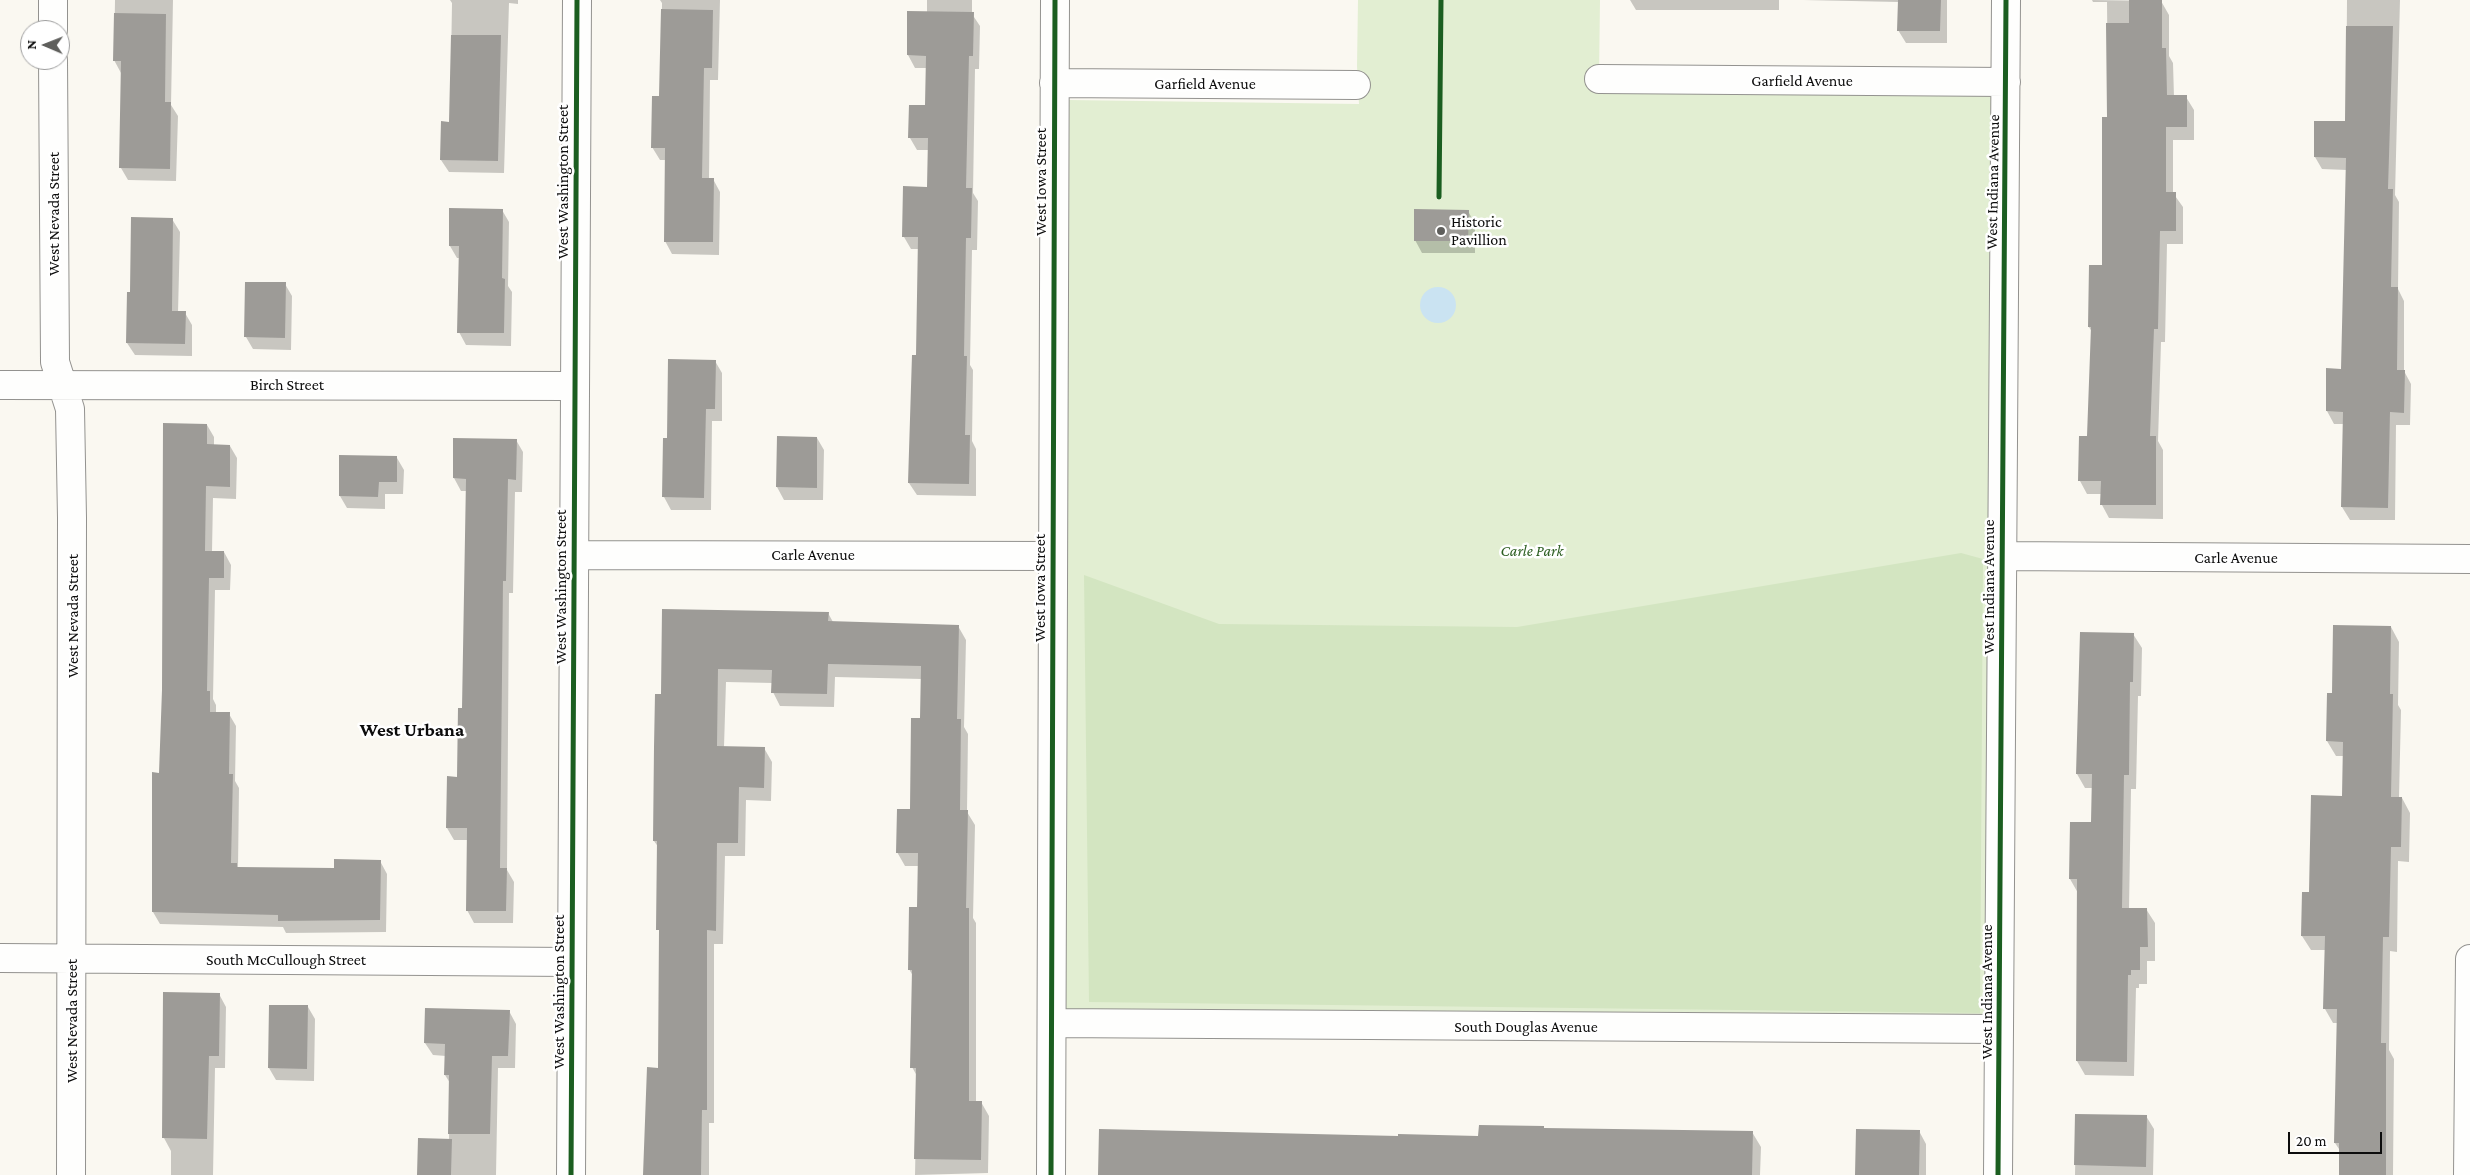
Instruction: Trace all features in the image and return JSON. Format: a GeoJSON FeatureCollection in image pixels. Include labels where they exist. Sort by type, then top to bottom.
{"type":"FeatureCollection","features":[{"type":"Feature","properties":{"kind":"street"},"geometry":{"type":"LineString","coordinates":[[53,0],[53,20]]}},
{"type":"Feature","properties":{"kind":"street","name":"West Washington Street"},"geometry":{"type":"LineString","coordinates":[[571,1175],[577,0]]}},
{"type":"Feature","properties":{"kind":"street","name":"West Iowa Street"},"geometry":{"type":"LineString","coordinates":[[1051,1175],[1055,0]]}},
{"type":"Feature","properties":{"kind":"street","name":"West Indiana Avenue"},"geometry":{"type":"LineString","coordinates":[[1998,1175],[2006,0]]}},
{"type":"Feature","properties":{"kind":"street","name":"West Nevada Street"},"geometry":{"type":"LineString","coordinates":[[53,70],[55,362],[70,409],[72,518],[73,958],[71,1175]]}},
{"type":"Feature","properties":{"kind":"street","name":"Garfield Avenue"},"geometry":{"type":"LineString","coordinates":[[1599,79],[2006,82]]}},
{"type":"Feature","properties":{"kind":"street","name":"Garfield Avenue"},"geometry":{"type":"LineString","coordinates":[[1054,83],[1356,85]]}},
{"type":"Feature","properties":{"kind":"street","name":"Birch Street"},"geometry":{"type":"LineString","coordinates":[[0,385],[574,386]]}},
{"type":"Feature","properties":{"kind":"street","name":"Carle Avenue"},"geometry":{"type":"LineString","coordinates":[[574,555],[1052,556]]}},
{"type":"Feature","properties":{"kind":"street","name":"Carle Avenue"},"geometry":{"type":"LineString","coordinates":[[2001,556],[2470,559]]}},
{"type":"Feature","properties":{"kind":"street","name":"South McCullough Street"},"geometry":{"type":"LineString","coordinates":[[0,958],[572,962]]}},
{"type":"Feature","properties":{"kind":"street"},"geometry":{"type":"LineString","coordinates":[[2468,1175],[2470,959]]}},
{"type":"Feature","properties":{"kind":"street","name":"South Douglas Avenue"},"geometry":{"type":"LineString","coordinates":[[1053,1023],[1999,1029]]}},
{"type":"Feature","properties":{"kind":"green space","name":"Carle Park"},"geometry":{"type":"Polygon","coordinates":[[[1358,0],[1600,0],[1599,79],[2006,82],[1999,1029],[1053,1023],[1069,100],[1359,104],[1357,66],[1358,0]]]}},
{"type":"Feature","properties":{"kind":"green space"},"geometry":{"type":"Polygon","coordinates":[[[1961,553],[1983,559],[1980,1013],[1089,1002],[1084,575],[1219,624],[1517,627],[1961,553]]]}},
{"type":"Feature","properties":{"kind":"water"},"geometry":{"type":"Polygon","coordinates":[[[1438,287],[1451,292],[1456,305],[1451,318],[1438,323],[1425,318],[1420,305],[1425,292],[1438,287]]]}},
{"type":"Feature","properties":{"kind":"building"},"geometry":{"type":"Polygon","coordinates":[[[1898,0],[1941,0],[1940,31],[1897,31],[1898,0]]]}},
{"type":"Feature","properties":{"kind":"building"},"geometry":{"type":"Polygon","coordinates":[[[2129,0],[2162,0],[2162,48],[2166,48],[2167,95],[2187,95],[2187,127],[2166,127],[2166,192],[2176,192],[2176,231],[2160,231],[2158,329],[2154,329],[2150,436],[2156,436],[2156,505],[2100,505],[2101,481],[2078,481],[2079,436],[2087,436],[2091,327],[2088,327],[2089,265],[2102,265],[2102,117],[2107,117],[2106,23],[2129,23],[2129,0]]]}},
{"type":"Feature","properties":{"kind":"building"},"geometry":{"type":"Polygon","coordinates":[[[661,9],[713,10],[712,68],[704,68],[702,178],[714,178],[713,242],[664,242],[665,148],[651,148],[652,96],[659,96],[661,9]]]}},
{"type":"Feature","properties":{"kind":"building"},"geometry":{"type":"Polygon","coordinates":[[[907,11],[974,12],[973,56],[969,56],[966,188],[972,188],[971,238],[966,238],[964,356],[967,356],[965,435],[970,435],[969,484],[908,483],[912,355],[916,355],[918,237],[902,237],[903,186],[927,187],[928,138],[908,138],[909,105],[925,105],[926,56],[907,55],[907,11]]]}},
{"type":"Feature","properties":{"kind":"building"},"geometry":{"type":"Polygon","coordinates":[[[114,13],[166,14],[165,102],[171,102],[170,169],[119,168],[121,61],[113,61],[114,13]]]}},
{"type":"Feature","properties":{"kind":"building"},"geometry":{"type":"Polygon","coordinates":[[[2346,26],[2393,26],[2388,189],[2393,189],[2391,287],[2398,287],[2397,370],[2405,370],[2404,413],[2390,412],[2388,508],[2341,507],[2343,412],[2326,411],[2326,368],[2341,369],[2346,158],[2314,157],[2314,121],[2345,121],[2346,26]]]}},
{"type":"Feature","properties":{"kind":"building"},"geometry":{"type":"Polygon","coordinates":[[[451,35],[501,35],[498,161],[440,160],[441,121],[449,122],[451,35]]]}},
{"type":"Feature","properties":{"kind":"building"},"geometry":{"type":"Polygon","coordinates":[[[449,208],[503,209],[502,278],[505,279],[504,333],[457,333],[459,246],[449,246],[449,208]]]}},
{"type":"Feature","properties":{"kind":"building","name":"Historic Pavillion"},"geometry":{"type":"Polygon","coordinates":[[[1414,209],[1469,210],[1468,241],[1414,241],[1414,209]]]}},
{"type":"Feature","properties":{"kind":"building"},"geometry":{"type":"Polygon","coordinates":[[[131,217],[173,218],[172,311],[186,311],[185,344],[126,343],[127,292],[130,292],[131,217]]]}},
{"type":"Feature","properties":{"kind":"building"},"geometry":{"type":"Polygon","coordinates":[[[245,282],[286,282],[285,338],[244,337],[245,282]]]}},
{"type":"Feature","properties":{"kind":"building"},"geometry":{"type":"Polygon","coordinates":[[[668,359],[716,360],[715,409],[706,409],[704,498],[662,497],[663,438],[667,438],[668,359]]]}},
{"type":"Feature","properties":{"kind":"building"},"geometry":{"type":"Polygon","coordinates":[[[163,423],[207,424],[207,444],[230,445],[230,487],[206,486],[205,551],[224,551],[224,578],[209,578],[207,691],[210,691],[210,712],[230,712],[229,774],[233,774],[231,863],[237,863],[237,867],[334,868],[334,859],[381,860],[380,920],[278,921],[278,915],[152,912],[152,772],[159,773],[162,690],[163,423]]]}},
{"type":"Feature","properties":{"kind":"building"},"geometry":{"type":"Polygon","coordinates":[[[777,436],[817,437],[817,488],[776,487],[777,436]]]}},
{"type":"Feature","properties":{"kind":"building"},"geometry":{"type":"Polygon","coordinates":[[[453,438],[517,439],[516,480],[508,479],[506,581],[503,581],[500,868],[507,868],[506,911],[466,911],[467,828],[446,828],[447,776],[457,777],[458,708],[462,708],[466,479],[453,478],[453,438]]]}},
{"type":"Feature","properties":{"kind":"building"},"geometry":{"type":"Polygon","coordinates":[[[339,455],[397,456],[397,482],[379,482],[378,497],[339,496],[339,455]]]}},
{"type":"Feature","properties":{"kind":"building"},"geometry":{"type":"Polygon","coordinates":[[[662,609],[829,612],[828,621],[959,625],[957,719],[961,719],[960,810],[968,810],[966,908],[969,908],[969,1101],[982,1101],[981,1160],[914,1159],[916,1068],[910,1068],[912,970],[908,970],[909,907],[917,907],[918,853],[896,853],[897,809],[910,809],[911,718],[920,718],[921,666],[828,664],[827,694],[771,693],[772,670],[718,669],[717,746],[765,747],[764,788],[739,787],[738,843],[717,843],[716,931],[707,930],[707,1110],[702,1110],[701,1175],[643,1175],[647,1067],[658,1068],[659,930],[656,930],[657,841],[653,841],[655,694],[661,694],[662,609]]]}},
{"type":"Feature","properties":{"kind":"building"},"geometry":{"type":"Polygon","coordinates":[[[2333,625],[2391,626],[2390,694],[2393,694],[2391,797],[2402,797],[2401,847],[2391,847],[2389,937],[2383,937],[2381,1043],[2386,1043],[2386,1175],[2339,1175],[2339,1143],[2334,1143],[2337,1009],[2323,1009],[2325,936],[2301,936],[2302,892],[2309,892],[2311,795],[2342,796],[2343,742],[2326,741],[2327,693],[2332,693],[2333,625]]]}},
{"type":"Feature","properties":{"kind":"building"},"geometry":{"type":"Polygon","coordinates":[[[2080,632],[2134,633],[2133,682],[2130,682],[2129,775],[2124,775],[2122,908],[2147,908],[2148,947],[2140,947],[2140,970],[2131,970],[2131,975],[2128,975],[2127,1062],[2076,1061],[2077,879],[2069,879],[2070,822],[2091,822],[2092,774],[2076,774],[2080,632]]]}},
{"type":"Feature","properties":{"kind":"building"},"geometry":{"type":"Polygon","coordinates":[[[163,992],[220,993],[219,1056],[209,1056],[207,1139],[162,1138],[163,992]]]}},
{"type":"Feature","properties":{"kind":"building"},"geometry":{"type":"Polygon","coordinates":[[[269,1005],[308,1005],[307,1069],[268,1068],[269,1005]]]}},
{"type":"Feature","properties":{"kind":"building"},"geometry":{"type":"Polygon","coordinates":[[[425,1008],[510,1010],[508,1056],[492,1056],[490,1134],[448,1134],[449,1075],[444,1075],[445,1044],[424,1043],[425,1008]]]}},
{"type":"Feature","properties":{"kind":"building"},"geometry":{"type":"Polygon","coordinates":[[[2075,1114],[2147,1115],[2146,1167],[2074,1165],[2075,1114]]]}},
{"type":"Feature","properties":{"kind":"building"},"geometry":{"type":"Polygon","coordinates":[[[1479,1125],[1544,1126],[1544,1128],[1753,1131],[1752,1175],[1098,1175],[1099,1129],[1478,1136],[1479,1125]]]}},
{"type":"Feature","properties":{"kind":"building"},"geometry":{"type":"Polygon","coordinates":[[[1856,1129],[1920,1130],[1919,1175],[1855,1175],[1856,1129]]]}},
{"type":"Feature","properties":{"kind":"building"},"geometry":{"type":"Polygon","coordinates":[[[418,1138],[452,1139],[451,1175],[417,1175],[418,1138]]]}},
{"type":"Feature","properties":{"kind":"cycle path"},"geometry":{"type":"LineString","coordinates":[[571,1175],[577,0]]}},
{"type":"Feature","properties":{"kind":"cycle path"},"geometry":{"type":"LineString","coordinates":[[1051,1175],[1055,0]]}},
{"type":"Feature","properties":{"kind":"cycle path"},"geometry":{"type":"LineString","coordinates":[[1439,197],[1441,0]]}},
{"type":"Feature","properties":{"kind":"cycle path"},"geometry":{"type":"LineString","coordinates":[[1998,1175],[2006,0]]}},
{"type":"Feature","properties":{"kind":"place","name":"Historic Pavillion"},"geometry":{"type":"Point","coordinates":[1441,231]}},
{"type":"Feature","properties":{"kind":"district","name":"West Urbana"},"geometry":{"type":"Point","coordinates":[412,730]}}]}
